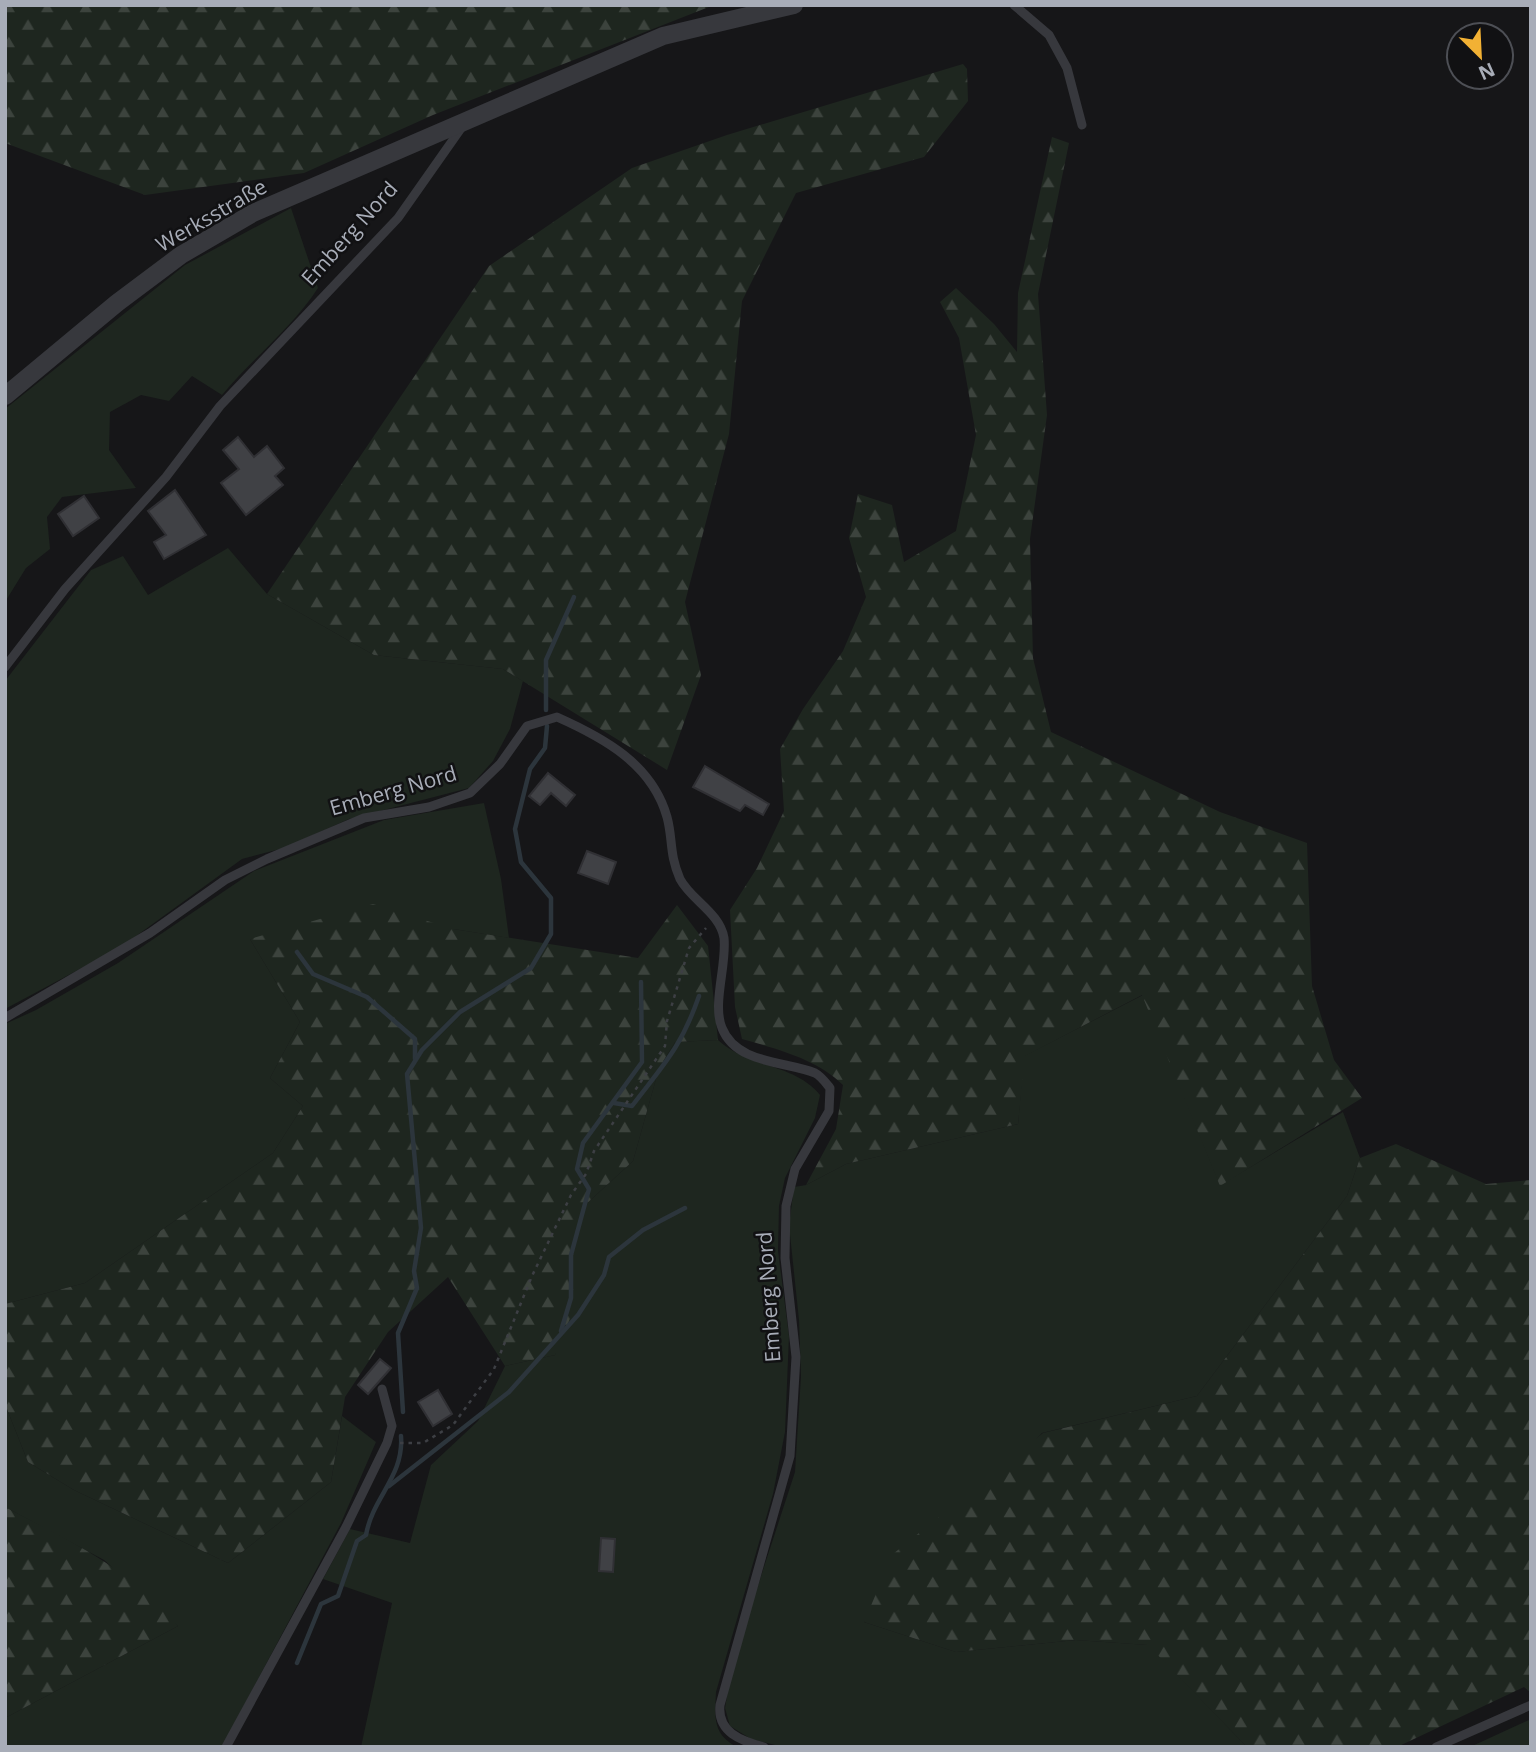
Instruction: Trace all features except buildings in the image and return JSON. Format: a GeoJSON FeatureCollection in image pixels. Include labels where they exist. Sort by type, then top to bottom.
{"type":"FeatureCollection","features":[{"type":"Feature","properties":{"kind":"street"},"geometry":{"type":"LineString","coordinates":[[467,120],[663,36],[794,5]]}},
{"type":"Feature","properties":{"kind":"street","name":"Werksstraße"},"geometry":{"type":"LineString","coordinates":[[5,396],[117,303],[181,255],[253,213],[467,120]]}},
{"type":"Feature","properties":{"kind":"lane"},"geometry":{"type":"LineString","coordinates":[[1014,5],[1049,35],[1067,68],[1082,125]]}},
{"type":"Feature","properties":{"kind":"lane","name":"Emberg Nord"},"geometry":{"type":"LineString","coordinates":[[5,667],[65,589],[166,477],[220,406],[398,218],[467,120]]}},
{"type":"Feature","properties":{"kind":"lane","name":"Emberg Nord"},"geometry":{"type":"LineString","coordinates":[[5,1018],[150,933],[225,880],[267,859],[364,818],[429,807],[470,793],[500,764],[527,726],[557,717],[603,738],[650,778],[667,818],[670,853],[682,882],[712,915],[723,936],[721,1027],[732,1045],[755,1057],[817,1074],[830,1088],[829,1111],[795,1169],[786,1206],[785,1258],[796,1357],[790,1456],[720,1705],[719,1717],[729,1733],[764,1747]]}},
{"type":"Feature","properties":{"kind":"lane"},"geometry":{"type":"LineString","coordinates":[[226,1747],[346,1527],[387,1443],[392,1426],[382,1389]]}},
{"type":"Feature","properties":{"kind":"lane"},"geometry":{"type":"LineString","coordinates":[[1436,1747],[1531,1705]]}},
{"type":"Feature","properties":{"kind":"path"},"geometry":{"type":"LineString","coordinates":[[404,1443],[423,1443],[453,1425],[494,1368],[532,1276],[586,1174],[594,1151],[665,1046],[669,1011],[689,948],[710,923],[712,915]]}},
{"type":"Feature","properties":{"kind":"green space"},"geometry":{"type":"Polygon","coordinates":[[[5,5],[714,5],[433,115],[304,173],[145,195],[5,143],[5,5]]]}},
{"type":"Feature","properties":{"kind":"green space"},"geometry":{"type":"Polygon","coordinates":[[[963,64],[967,69],[968,101],[924,157],[796,193],[742,301],[729,434],[685,602],[701,675],[667,770],[503,669],[374,655],[267,594],[489,266],[632,168],[727,135],[963,64]]]}},
{"type":"Feature","properties":{"kind":"green space"},"geometry":{"type":"Polygon","coordinates":[[[1052,137],[1069,143],[1038,294],[1047,415],[1030,539],[1033,658],[1051,732],[1220,812],[1307,843],[1312,986],[1334,1060],[1362,1098],[1220,1186],[1142,995],[1025,1056],[1018,1124],[846,1164],[806,1185],[836,1129],[843,1085],[809,1062],[742,1039],[735,1007],[730,910],[757,868],[784,811],[780,749],[803,709],[843,651],[866,597],[849,538],[858,494],[892,505],[904,562],[956,531],[976,435],[959,338],[940,302],[956,288],[994,324],[1017,352],[1018,293],[1052,137]]]}},
{"type":"Feature","properties":{"kind":"green space"},"geometry":{"type":"Polygon","coordinates":[[[291,208],[318,288],[308,303],[222,395],[192,376],[169,401],[141,395],[110,412],[109,450],[136,488],[62,497],[47,517],[50,549],[26,568],[5,602],[5,409],[185,265],[291,208]]]}},
{"type":"Feature","properties":{"kind":"green space"},"geometry":{"type":"Polygon","coordinates":[[[228,548],[267,594],[374,655],[503,669],[523,681],[510,729],[493,761],[469,788],[349,819],[284,848],[242,859],[121,947],[5,1009],[5,681],[91,570],[123,556],[148,595],[228,548]]]}},
{"type":"Feature","properties":{"kind":"green space"},"geometry":{"type":"Polygon","coordinates":[[[484,803],[501,879],[509,938],[453,929],[250,939],[300,1022],[270,1078],[303,1106],[273,1153],[85,1283],[5,1304],[5,1024],[36,1010],[118,963],[254,871],[384,820],[484,803]]]}},
{"type":"Feature","properties":{"kind":"green space"},"geometry":{"type":"Polygon","coordinates":[[[373,904],[453,929],[638,958],[677,905],[708,946],[718,1040],[675,1042],[659,1068],[633,1161],[584,1206],[579,1235],[578,1299],[555,1355],[505,1366],[448,1277],[388,1332],[345,1397],[331,1482],[228,1563],[74,1490],[28,1462],[5,1404],[5,1304],[85,1283],[273,1153],[303,1106],[270,1078],[300,1022],[250,939],[373,904]]]}},
{"type":"Feature","properties":{"kind":"green space"},"geometry":{"type":"Polygon","coordinates":[[[1143,995],[1220,1185],[1343,1112],[1360,1158],[1347,1196],[1197,1396],[1042,1433],[864,1622],[956,1652],[1076,1640],[1149,1645],[1247,1747],[783,1747],[751,1739],[730,1726],[725,1708],[732,1665],[795,1472],[801,1376],[799,1320],[789,1225],[794,1187],[806,1185],[846,1164],[1018,1124],[1024,1056],[1143,995]]]}},
{"type":"Feature","properties":{"kind":"green space"},"geometry":{"type":"Polygon","coordinates":[[[718,1040],[744,1056],[798,1077],[820,1095],[815,1118],[785,1178],[779,1206],[778,1251],[789,1336],[785,1432],[773,1494],[716,1692],[719,1730],[737,1747],[361,1747],[392,1603],[323,1579],[350,1529],[410,1543],[431,1465],[478,1421],[505,1366],[555,1355],[584,1206],[633,1161],[659,1068],[675,1042],[718,1040]]]}},
{"type":"Feature","properties":{"kind":"green space"},"geometry":{"type":"Polygon","coordinates":[[[1396,1144],[1486,1184],[1531,1180],[1531,1693],[1524,1687],[1397,1747],[1247,1747],[1148,1645],[1076,1640],[956,1652],[864,1622],[893,1554],[1043,1433],[1197,1396],[1347,1196],[1360,1158],[1396,1144]]]}},
{"type":"Feature","properties":{"kind":"green space"},"geometry":{"type":"Polygon","coordinates":[[[5,1404],[28,1462],[74,1490],[228,1563],[331,1482],[342,1416],[376,1442],[341,1523],[222,1747],[5,1747],[5,1718],[178,1626],[104,1560],[5,1507],[5,1404]]]}},
{"type":"Feature","properties":{"kind":"green space"},"geometry":{"type":"Polygon","coordinates":[[[5,1507],[76,1544],[120,1572],[141,1588],[178,1626],[5,1718],[5,1507]]]}},
{"type":"Feature","properties":{"kind":"green space"},"geometry":{"type":"Polygon","coordinates":[[[1531,1719],[1531,1747],[1470,1747],[1531,1719]]]}},
{"type":"Feature","properties":{"kind":"waterway"},"geometry":{"type":"LineString","coordinates":[[546,710],[546,660],[574,597]]}},
{"type":"Feature","properties":{"kind":"waterway"},"geometry":{"type":"LineString","coordinates":[[403,1412],[398,1333],[417,1288],[414,1271],[421,1228],[407,1074],[422,1050],[460,1012],[531,968],[551,934],[551,898],[521,862],[515,829],[530,769],[545,748],[547,726]]}},
{"type":"Feature","properties":{"kind":"waterway"},"geometry":{"type":"LineString","coordinates":[[297,952],[313,974],[367,997],[415,1039],[415,1059]]}},
{"type":"Feature","properties":{"kind":"waterway"},"geometry":{"type":"LineString","coordinates":[[561,1331],[571,1298],[571,1255],[589,1189],[577,1169],[583,1143],[642,1062],[641,982]]}},
{"type":"Feature","properties":{"kind":"waterway"},"geometry":{"type":"LineString","coordinates":[[614,1103],[632,1106],[678,1043],[699,996]]}},
{"type":"Feature","properties":{"kind":"waterway"},"geometry":{"type":"LineString","coordinates":[[389,1486],[509,1392],[578,1315],[604,1275],[609,1257],[643,1230],[685,1208]]}},
{"type":"Feature","properties":{"kind":"waterway"},"geometry":{"type":"LineString","coordinates":[[297,1663],[321,1604],[338,1596],[357,1541],[366,1535],[375,1509],[398,1463],[401,1436]]}}]}
